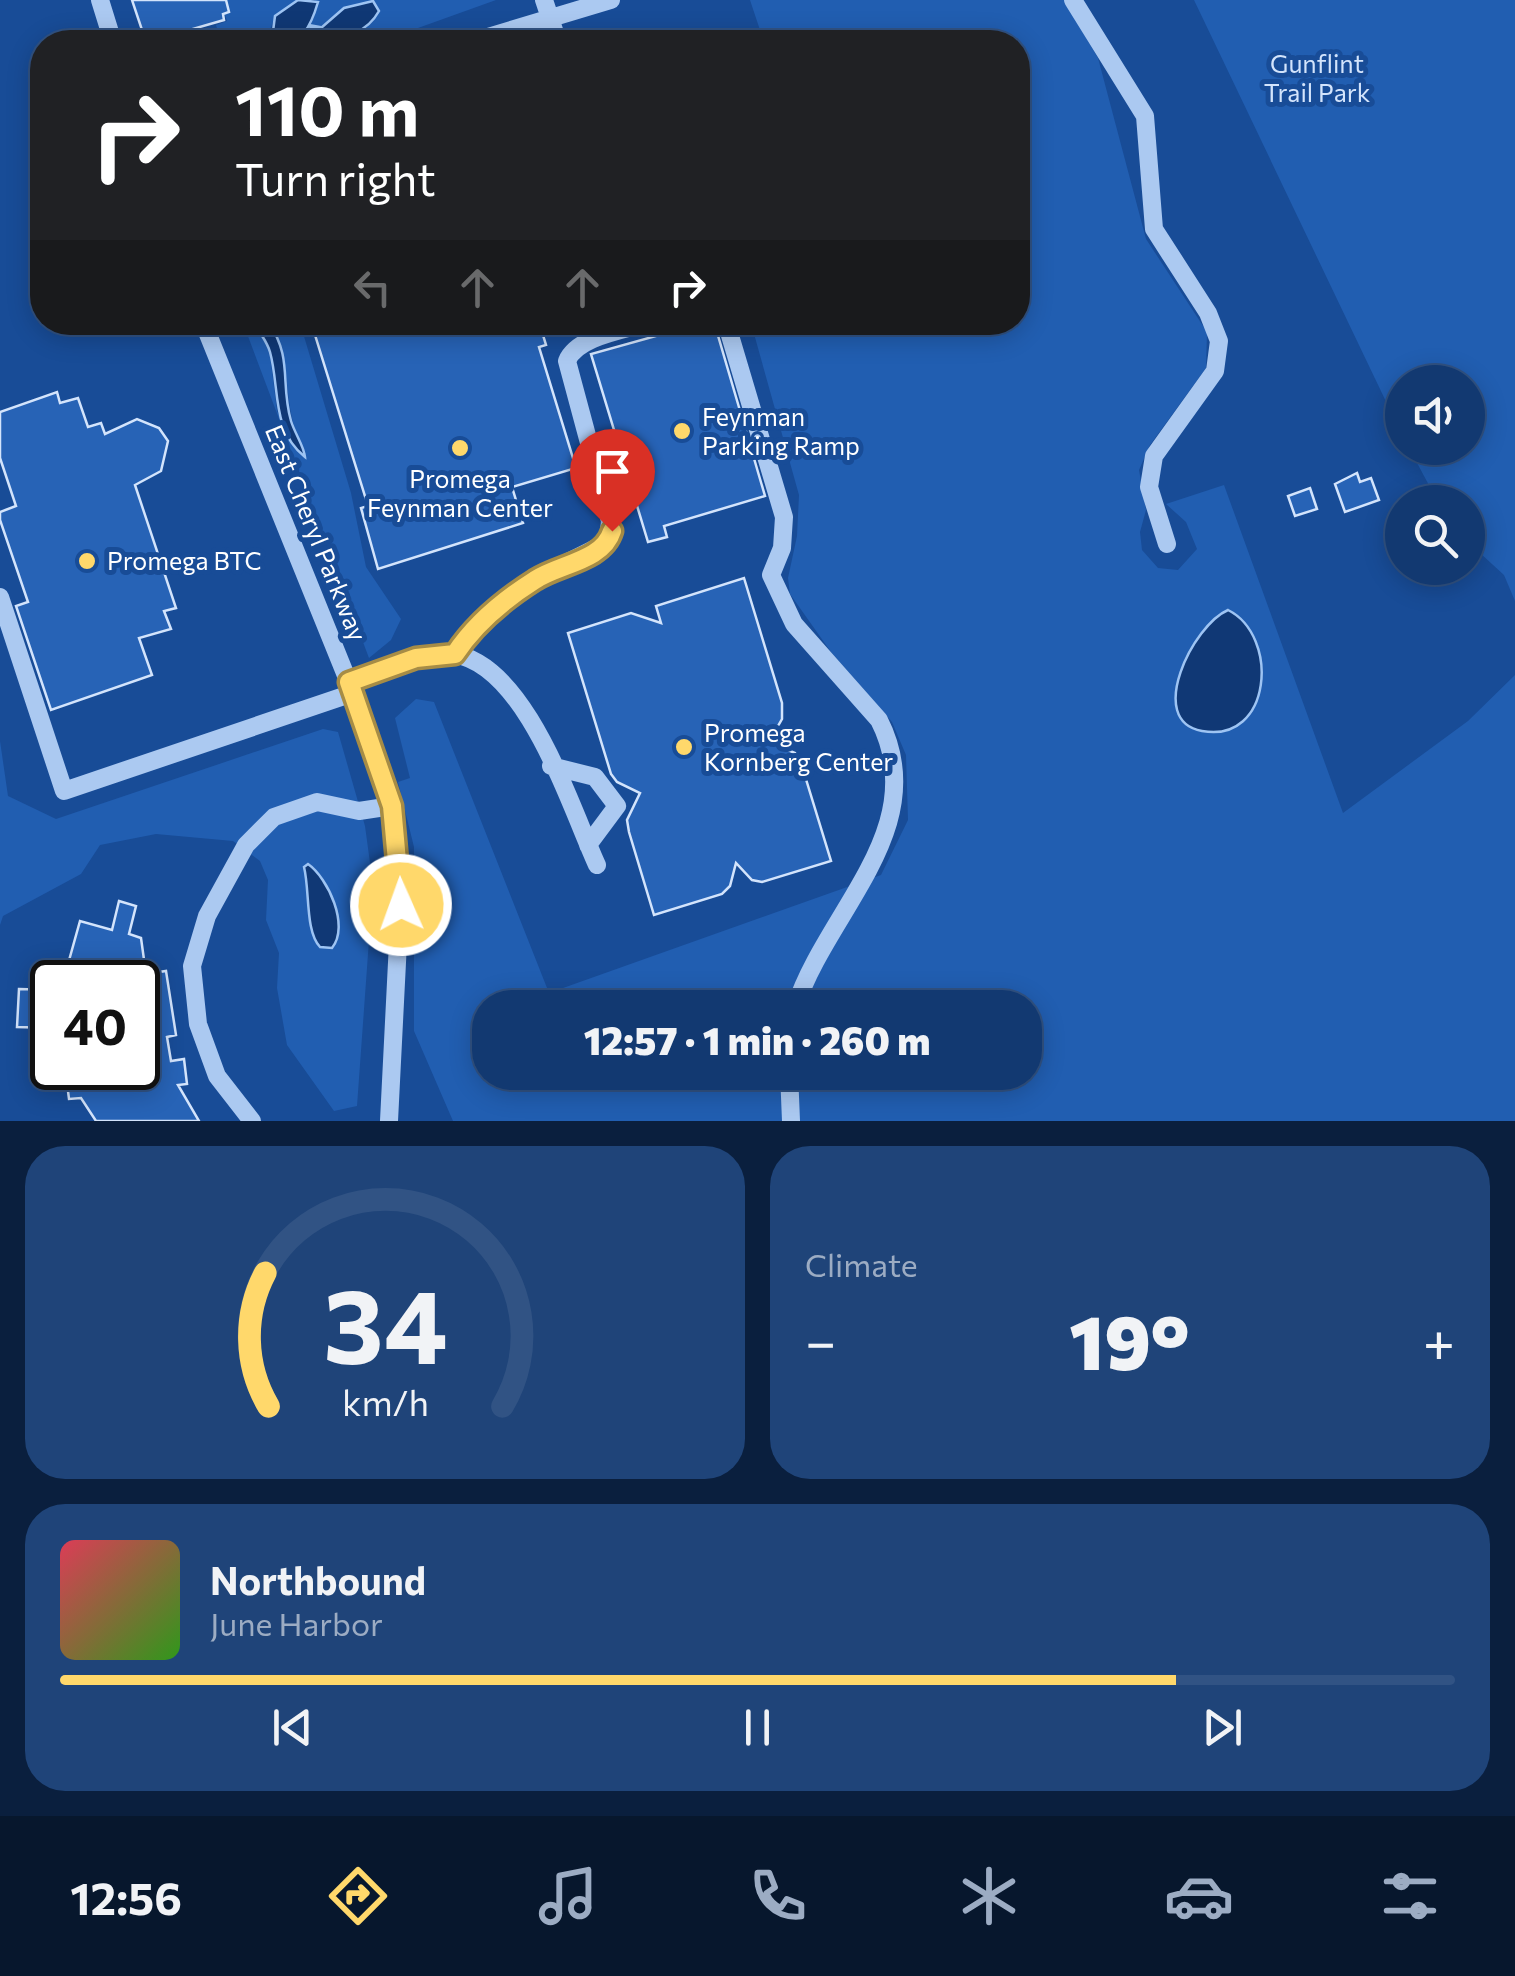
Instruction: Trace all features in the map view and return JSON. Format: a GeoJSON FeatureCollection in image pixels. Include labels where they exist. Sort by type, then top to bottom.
{"type":"FeatureCollection","features":[{"type":"Feature","properties":{"kind":"street"},"geometry":{"type":"LineString","coordinates":[[100,0],[109,30]]}},
{"type":"Feature","properties":{"kind":"street"},"geometry":{"type":"LineString","coordinates":[[499,30],[547,9],[611,0]]}},
{"type":"Feature","properties":{"kind":"street"},"geometry":{"type":"LineString","coordinates":[[1073,0],[1145,116],[1154,228],[1208,313],[1219,341],[1215,372],[1166,436],[1150,471],[1153,510],[1168,544]]}},
{"type":"Feature","properties":{"kind":"street","name":"East Cheryl Parkway"},"geometry":{"type":"LineString","coordinates":[[208,335],[351,687],[392,806],[401,883],[389,1121]]}},
{"type":"Feature","properties":{"kind":"street"},"geometry":{"type":"LineString","coordinates":[[455,654],[468,633],[536,578],[608,542],[610,521],[567,362],[582,344],[610,335]]}},
{"type":"Feature","properties":{"kind":"street"},"geometry":{"type":"LineString","coordinates":[[730,335],[784,517],[782,548],[771,575],[794,624],[879,720],[888,738],[897,788],[881,847],[815,958],[802,990]]}},
{"type":"Feature","properties":{"kind":"street"},"geometry":{"type":"LineString","coordinates":[[0,597],[64,791],[351,687],[416,658],[455,654],[483,666],[519,700],[597,864]]}},
{"type":"Feature","properties":{"kind":"street"},"geometry":{"type":"LineString","coordinates":[[551,766],[595,777],[616,806],[588,845]]}},
{"type":"Feature","properties":{"kind":"street"},"geometry":{"type":"LineString","coordinates":[[252,1121],[230,1096],[205,1050],[194,1007],[192,966],[207,916],[246,844],[274,818],[294,806],[316,802],[359,811],[392,806]]}},
{"type":"Feature","properties":{"kind":"street"},"geometry":{"type":"LineString","coordinates":[[790,1090],[791,1121]]}},
{"type":"Feature","properties":{"kind":"green space"},"geometry":{"type":"Polygon","coordinates":[[[220,0],[298,0],[275,16],[270,30],[217,30],[216,25],[227,21],[220,0]]]}},
{"type":"Feature","properties":{"kind":"green space"},"geometry":{"type":"Polygon","coordinates":[[[315,0],[496,0],[412,30],[270,30],[314,18],[315,0]]]}},
{"type":"Feature","properties":{"kind":"green space"},"geometry":{"type":"Polygon","coordinates":[[[750,0],[1064,0],[1098,58],[1146,239],[1207,332],[1206,368],[1150,445],[1139,470],[1146,510],[1140,532],[1142,550],[1158,568],[1178,570],[1197,549],[1186,522],[1166,504],[1224,485],[1343,813],[1468,721],[1515,675],[1515,1121],[453,1121],[414,1031],[414,847],[398,782],[410,778],[395,718],[416,699],[434,702],[548,990],[472,990],[472,1090],[1042,1090],[1042,990],[557,990],[881,875],[908,820],[906,755],[892,722],[831,652],[790,594],[788,578],[797,536],[799,495],[754,335],[1030,335],[1030,30],[760,30],[750,0]]]}},
{"type":"Feature","properties":{"kind":"green space","name":"Gunflint Trail Park"},"geometry":{"type":"Polygon","coordinates":[[[1194,0],[1515,0],[1515,601],[1504,575],[1485,558],[1485,485],[1429,485],[1418,465],[1485,465],[1485,365],[1385,365],[1385,399],[1194,0]]]}},
{"type":"Feature","properties":{"kind":"green space"},"geometry":{"type":"Polygon","coordinates":[[[248,335],[262,335],[269,347],[277,411],[296,450],[306,453],[293,421],[275,335],[304,335],[351,493],[366,567],[401,619],[391,640],[369,658],[248,335]]]}},
{"type":"Feature","properties":{"kind":"green space"},"geometry":{"type":"Polygon","coordinates":[[[323,729],[338,732],[365,826],[373,885],[357,1106],[334,1111],[287,1045],[277,988],[279,953],[266,920],[268,880],[260,861],[233,841],[156,834],[100,845],[81,874],[3,916],[0,925],[0,741],[8,796],[56,819],[323,729]]]}},
{"type":"Feature","properties":{"kind":"shaded area"},"geometry":{"type":"Polygon","coordinates":[[[298,0],[318,2],[306,30],[273,30],[275,16],[298,0]]]}},
{"type":"Feature","properties":{"kind":"shaded area"},"geometry":{"type":"Polygon","coordinates":[[[373,1],[379,11],[360,30],[321,30],[344,8],[373,1]]]}},
{"type":"Feature","properties":{"kind":"shaded area"},"geometry":{"type":"Polygon","coordinates":[[[262,335],[275,335],[284,360],[291,421],[305,457],[294,446],[282,421],[262,335]]]}},
{"type":"Feature","properties":{"kind":"shaded area"},"geometry":{"type":"Polygon","coordinates":[[[1228,610],[1245,623],[1256,642],[1261,685],[1255,705],[1243,721],[1225,731],[1202,731],[1185,724],[1177,710],[1180,672],[1201,634],[1228,610]]]}},
{"type":"Feature","properties":{"kind":"shaded area"},"geometry":{"type":"Polygon","coordinates":[[[308,864],[323,880],[338,915],[337,939],[332,948],[320,947],[312,931],[304,867],[308,864]]]}},
{"type":"Feature","properties":{"kind":"building"},"geometry":{"type":"Polygon","coordinates":[[[132,0],[226,0],[229,12],[223,14],[224,20],[189,30],[142,30],[132,0]]]}},
{"type":"Feature","properties":{"kind":"building","name":"Promega Feynman Center"},"geometry":{"type":"Polygon","coordinates":[[[315,335],[543,335],[546,345],[539,347],[576,468],[512,487],[523,523],[378,569],[361,508],[368,506],[315,335]]]}},
{"type":"Feature","properties":{"kind":"building","name":"Feynman Parking Ramp"},"geometry":{"type":"Polygon","coordinates":[[[659,335],[718,335],[765,496],[664,526],[667,537],[648,542],[591,354],[659,335]]]}},
{"type":"Feature","properties":{"kind":"building","name":"Promega BTC"},"geometry":{"type":"Polygon","coordinates":[[[57,392],[60,403],[78,398],[88,427],[101,423],[105,434],[137,419],[159,428],[168,441],[161,471],[135,485],[176,608],[164,611],[171,629],[139,638],[152,675],[51,710],[16,606],[28,602],[0,520],[0,512],[16,506],[0,458],[0,412],[57,392]]]}},
{"type":"Feature","properties":{"kind":"building"},"geometry":{"type":"Polygon","coordinates":[[[1357,473],[1360,482],[1371,478],[1379,500],[1345,512],[1335,484],[1357,473]]]}},
{"type":"Feature","properties":{"kind":"building"},"geometry":{"type":"Polygon","coordinates":[[[1310,488],[1317,509],[1295,516],[1288,496],[1310,488]]]}},
{"type":"Feature","properties":{"kind":"building","name":"Promega Kornberg Center"},"geometry":{"type":"Polygon","coordinates":[[[744,578],[782,703],[782,719],[769,742],[795,753],[801,763],[831,861],[762,882],[752,880],[736,863],[730,886],[722,894],[654,915],[627,820],[640,793],[617,782],[611,774],[568,633],[631,613],[661,623],[656,606],[744,578]]]}},
{"type":"Feature","properties":{"kind":"building"},"geometry":{"type":"Polygon","coordinates":[[[119,901],[136,906],[129,934],[141,938],[144,960],[69,960],[80,921],[112,930],[119,901]]]}},
{"type":"Feature","properties":{"kind":"building"},"geometry":{"type":"Polygon","coordinates":[[[166,971],[176,1035],[167,1037],[171,1061],[184,1059],[187,1084],[178,1085],[199,1121],[96,1121],[81,1098],[69,1099],[68,1090],[160,1090],[160,972],[166,971]]]}},
{"type":"Feature","properties":{"kind":"building"},"geometry":{"type":"Polygon","coordinates":[[[19,989],[30,989],[30,1027],[17,1027],[19,989]]]}},
{"type":"Feature","properties":{"kind":"waterway"},"geometry":{"type":"LineString","coordinates":[[310,26],[321,28]]}},
{"type":"Feature","properties":{"kind":"place","name":"Feynman Parking Ramp"},"geometry":{"type":"Point","coordinates":[682,431]}},
{"type":"Feature","properties":{"kind":"place","name":"Promega Feynman Center"},"geometry":{"type":"Point","coordinates":[460,448]}},
{"type":"Feature","properties":{"kind":"place","name":"Promega BTC"},"geometry":{"type":"Point","coordinates":[87,561]}},
{"type":"Feature","properties":{"kind":"place","name":"Promega Kornberg Center"},"geometry":{"type":"Point","coordinates":[684,747]}},
{"type":"Feature","properties":{"kind":"route"},"geometry":{"type":"LineString","coordinates":[[401,905],[399,846],[392,806],[349,682],[416,658],[455,654],[468,633],[536,578],[598,550],[608,542],[612,531]]}}]}
